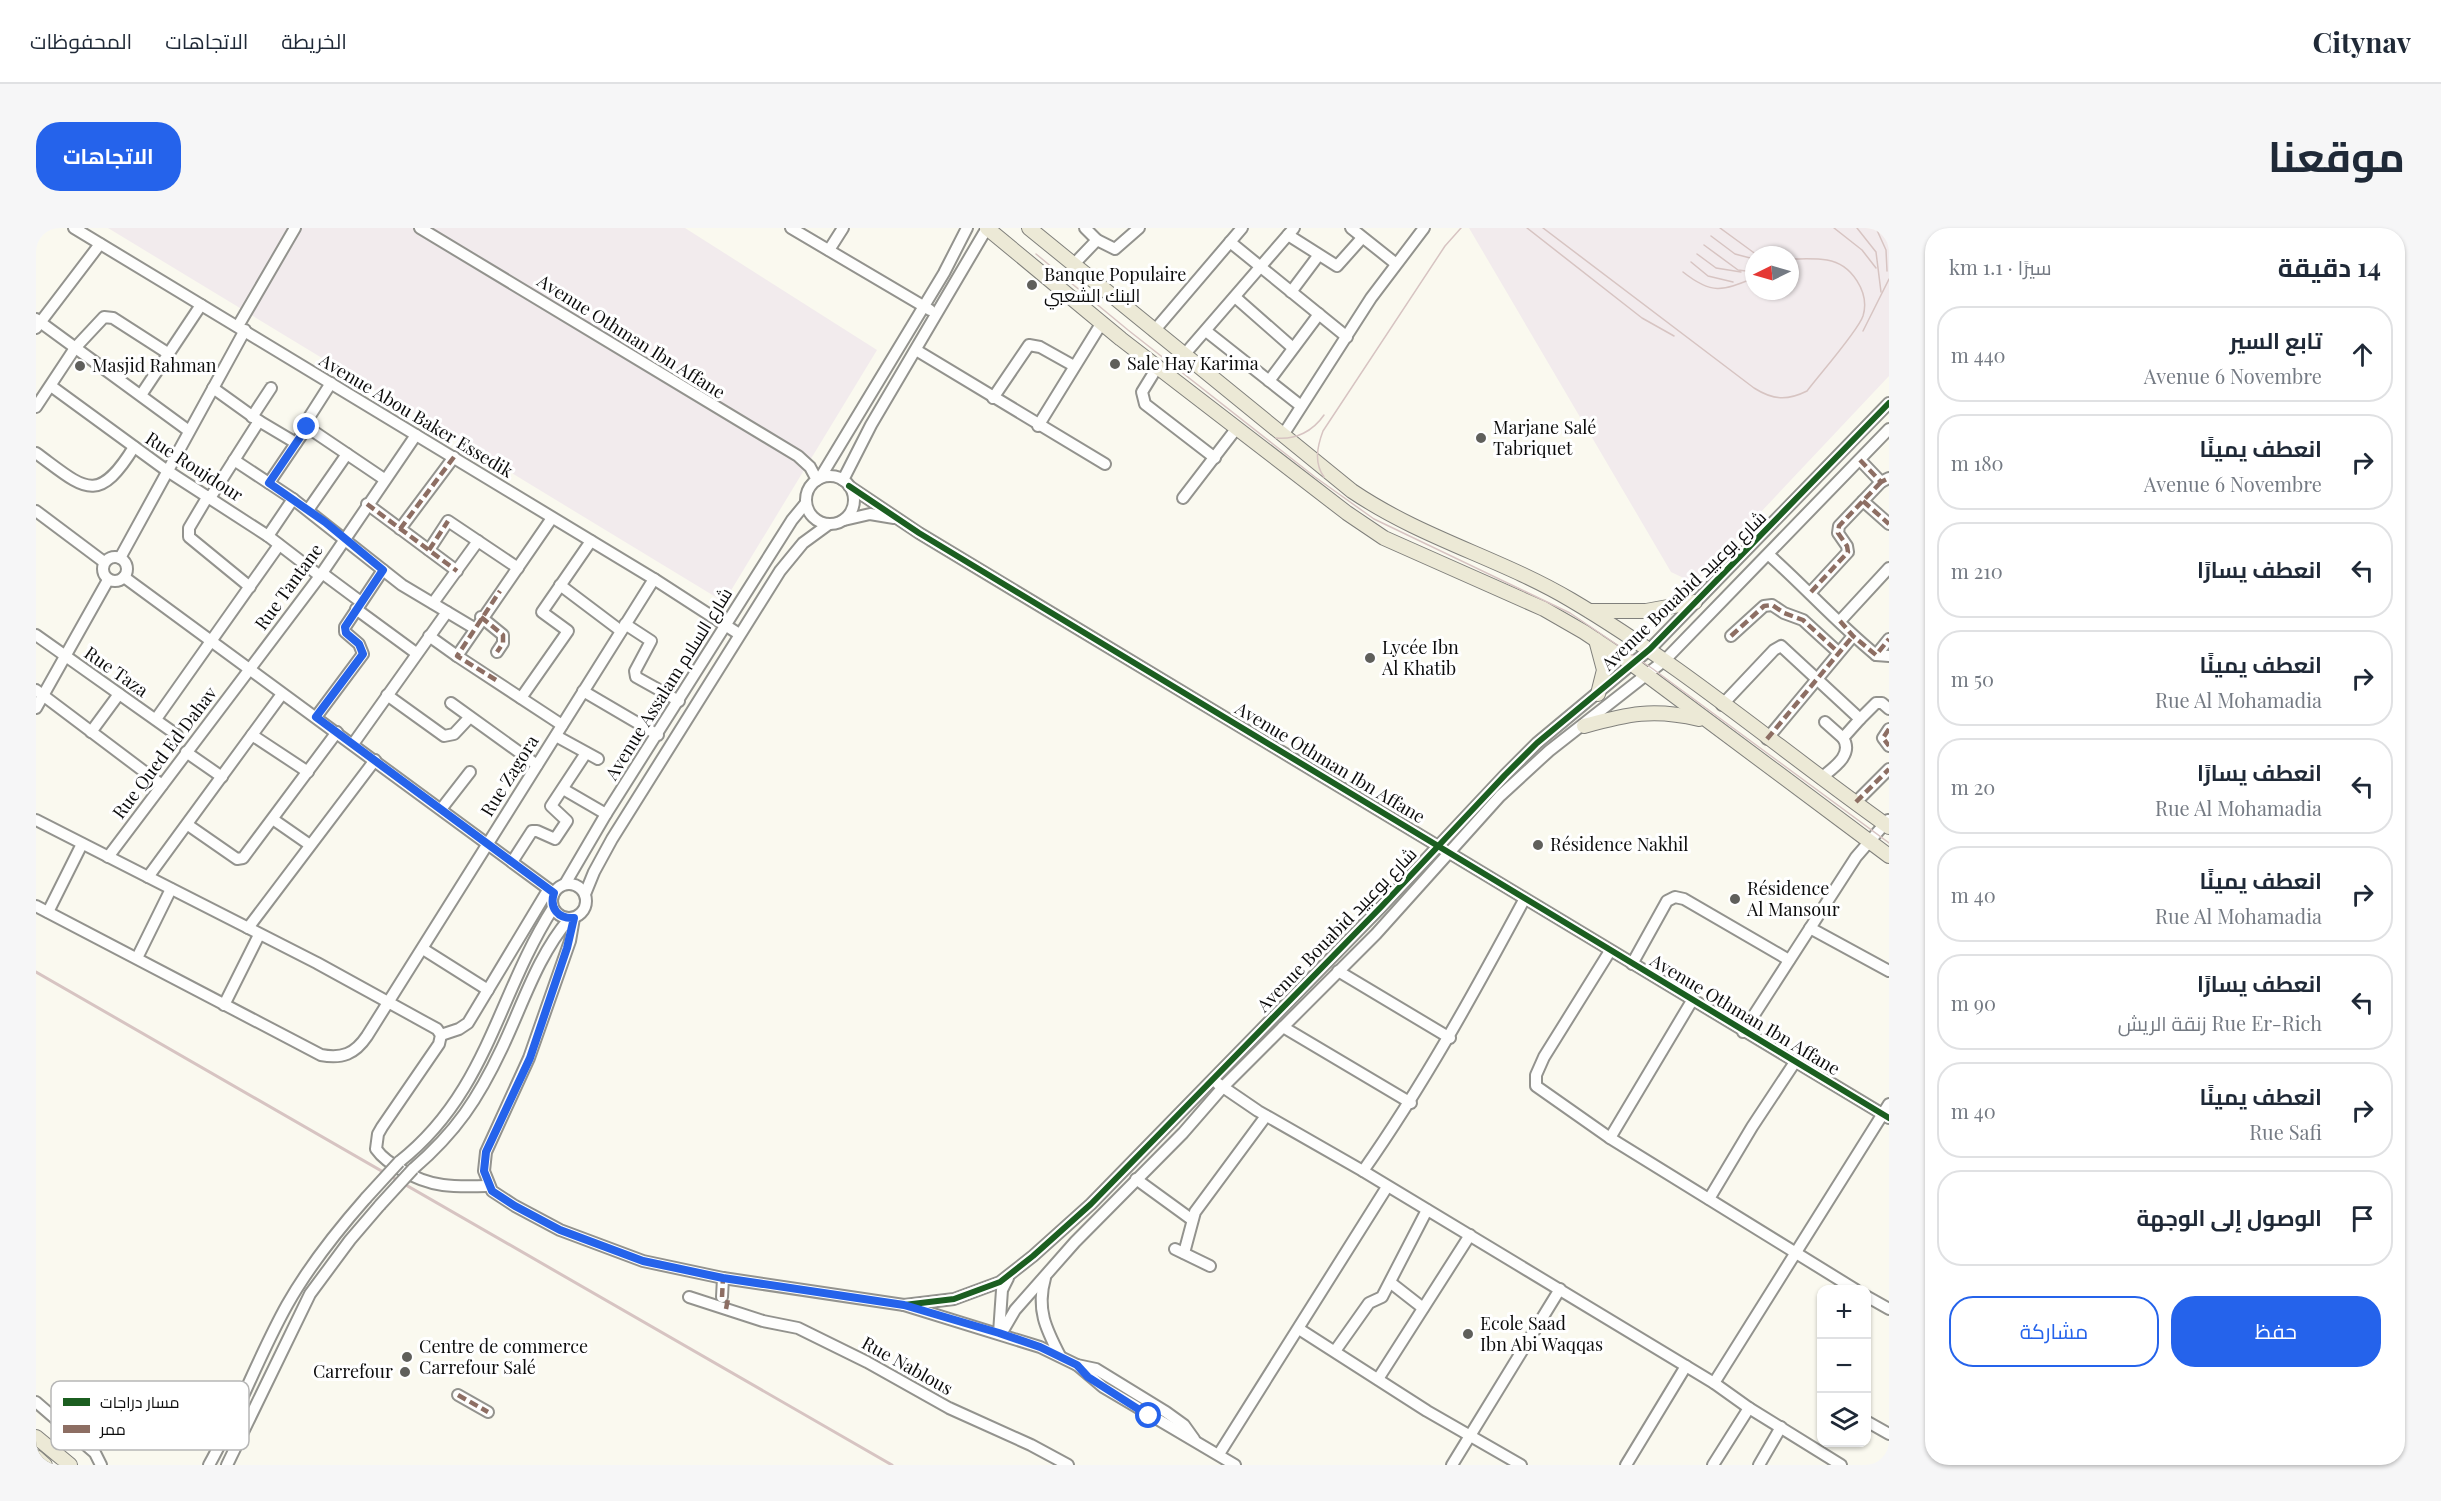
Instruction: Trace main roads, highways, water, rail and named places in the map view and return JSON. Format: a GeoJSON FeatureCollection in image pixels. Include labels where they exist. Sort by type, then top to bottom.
{"type":"FeatureCollection","features":[{"type":"Feature","properties":{"kind":"main road"},"geometry":{"type":"LineString","coordinates":[[987,228],[1101,324],[1347,513],[1384,538],[1557,615],[1632,664],[1867,842],[1889,856]]}},
{"type":"Feature","properties":{"kind":"main road"},"geometry":{"type":"LineString","coordinates":[[1029,228],[1328,473],[1382,511],[1449,544],[1558,592],[1650,649],[1767,739],[1887,823]]}},
{"type":"Feature","properties":{"kind":"main road"},"geometry":{"type":"LineString","coordinates":[[1587,610],[1646,611],[1695,602]]}},
{"type":"Feature","properties":{"kind":"main road"},"geometry":{"type":"LineString","coordinates":[[1596,640],[1604,670],[1598,694]]}},
{"type":"Feature","properties":{"kind":"main road"},"geometry":{"type":"LineString","coordinates":[[1584,726],[1626,715],[1656,712],[1706,720]]}},
{"type":"Feature","properties":{"kind":"main road"},"geometry":{"type":"LineString","coordinates":[[36,1437],[51,1449]]}},
{"type":"Feature","properties":{"kind":"main road"},"geometry":{"type":"LineString","coordinates":[[52,1450],[70,1465]]}},
{"type":"Feature","properties":{"kind":"main road"},"geometry":{"type":"LineString","coordinates":[[36,1457],[45,1465]]}},
{"type":"Feature","properties":{"kind":"tram line"},"geometry":{"type":"LineString","coordinates":[[1324,477],[1319,466],[1318,455],[1323,431],[1445,246],[1461,228]]}},
{"type":"Feature","properties":{"kind":"tram line"},"geometry":{"type":"LineString","coordinates":[[1527,228],[1642,318],[1674,336]]}},
{"type":"Feature","properties":{"kind":"tram line"},"geometry":{"type":"LineString","coordinates":[[1543,228],[1754,388],[1767,395],[1780,398],[1807,391],[1854,332],[1863,316],[1864,298],[1851,273],[1844,267],[1827,260],[1799,259]]}},
{"type":"Feature","properties":{"kind":"tram line"},"geometry":{"type":"LineString","coordinates":[[1720,228],[1745,246]]}},
{"type":"Feature","properties":{"kind":"tram line"},"geometry":{"type":"LineString","coordinates":[[1834,228],[1862,250],[1876,268]]}},
{"type":"Feature","properties":{"kind":"tram line"},"geometry":{"type":"LineString","coordinates":[[1857,228],[1876,252],[1881,292]]}},
{"type":"Feature","properties":{"kind":"tram line"},"geometry":{"type":"LineString","coordinates":[[1876,228],[1886,250],[1887,271]]}},
{"type":"Feature","properties":{"kind":"tram line"},"geometry":{"type":"LineString","coordinates":[[1711,236],[1735,254],[1745,257]]}},
{"type":"Feature","properties":{"kind":"tram line"},"geometry":{"type":"LineString","coordinates":[[1704,245],[1738,270],[1745,271]]}},
{"type":"Feature","properties":{"kind":"tram line"},"geometry":{"type":"LineString","coordinates":[[1036,254],[1128,330],[1315,477],[1374,519],[1570,613],[1653,669],[1889,843]]}},
{"type":"Feature","properties":{"kind":"tram line"},"geometry":{"type":"LineString","coordinates":[[1697,254],[1716,268],[1741,272]]}},
{"type":"Feature","properties":{"kind":"tram line"},"geometry":{"type":"LineString","coordinates":[[1691,262],[1708,276],[1733,282]]}},
{"type":"Feature","properties":{"kind":"tram line"},"geometry":{"type":"LineString","coordinates":[[1683,272],[1710,287],[1725,288],[1745,281]]}},
{"type":"Feature","properties":{"kind":"tram line"},"geometry":{"type":"LineString","coordinates":[[1863,331],[1889,279]]}},
{"type":"Feature","properties":{"kind":"tram line"},"geometry":{"type":"LineString","coordinates":[[1276,438],[1297,436],[1315,426],[1324,415]]}},
{"type":"Feature","properties":{"kind":"railway"},"geometry":{"type":"LineString","coordinates":[[36,972],[892,1465]]}},
{"type":"Feature","properties":{"kind":"place","name":"Banque Populaire البنك الشعبي"},"geometry":{"type":"Point","coordinates":[1032,285]}},
{"type":"Feature","properties":{"kind":"place","name":"Sale Hay Karima"},"geometry":{"type":"Point","coordinates":[1115,364]}},
{"type":"Feature","properties":{"kind":"place","name":"Masjid Rahman"},"geometry":{"type":"Point","coordinates":[80,366]}},
{"type":"Feature","properties":{"kind":"place","name":"Marjane Salé Tabriquet"},"geometry":{"type":"Point","coordinates":[1481,438]}},
{"type":"Feature","properties":{"kind":"place","name":"Lycée Ibn Al Khatib"},"geometry":{"type":"Point","coordinates":[1370,658]}},
{"type":"Feature","properties":{"kind":"place","name":"Résidence Nakhil"},"geometry":{"type":"Point","coordinates":[1538,845]}},
{"type":"Feature","properties":{"kind":"place","name":"Résidence Al Mansour"},"geometry":{"type":"Point","coordinates":[1735,899]}},
{"type":"Feature","properties":{"kind":"place","name":"Ecole Saad Ibn Abi Waqqas"},"geometry":{"type":"Point","coordinates":[1468,1334]}},
{"type":"Feature","properties":{"kind":"place","name":"Centre de commerce Carrefour Salé"},"geometry":{"type":"Point","coordinates":[407,1357]}},
{"type":"Feature","properties":{"kind":"place","name":"Carrefour"},"geometry":{"type":"Point","coordinates":[405,1372]}}]}
